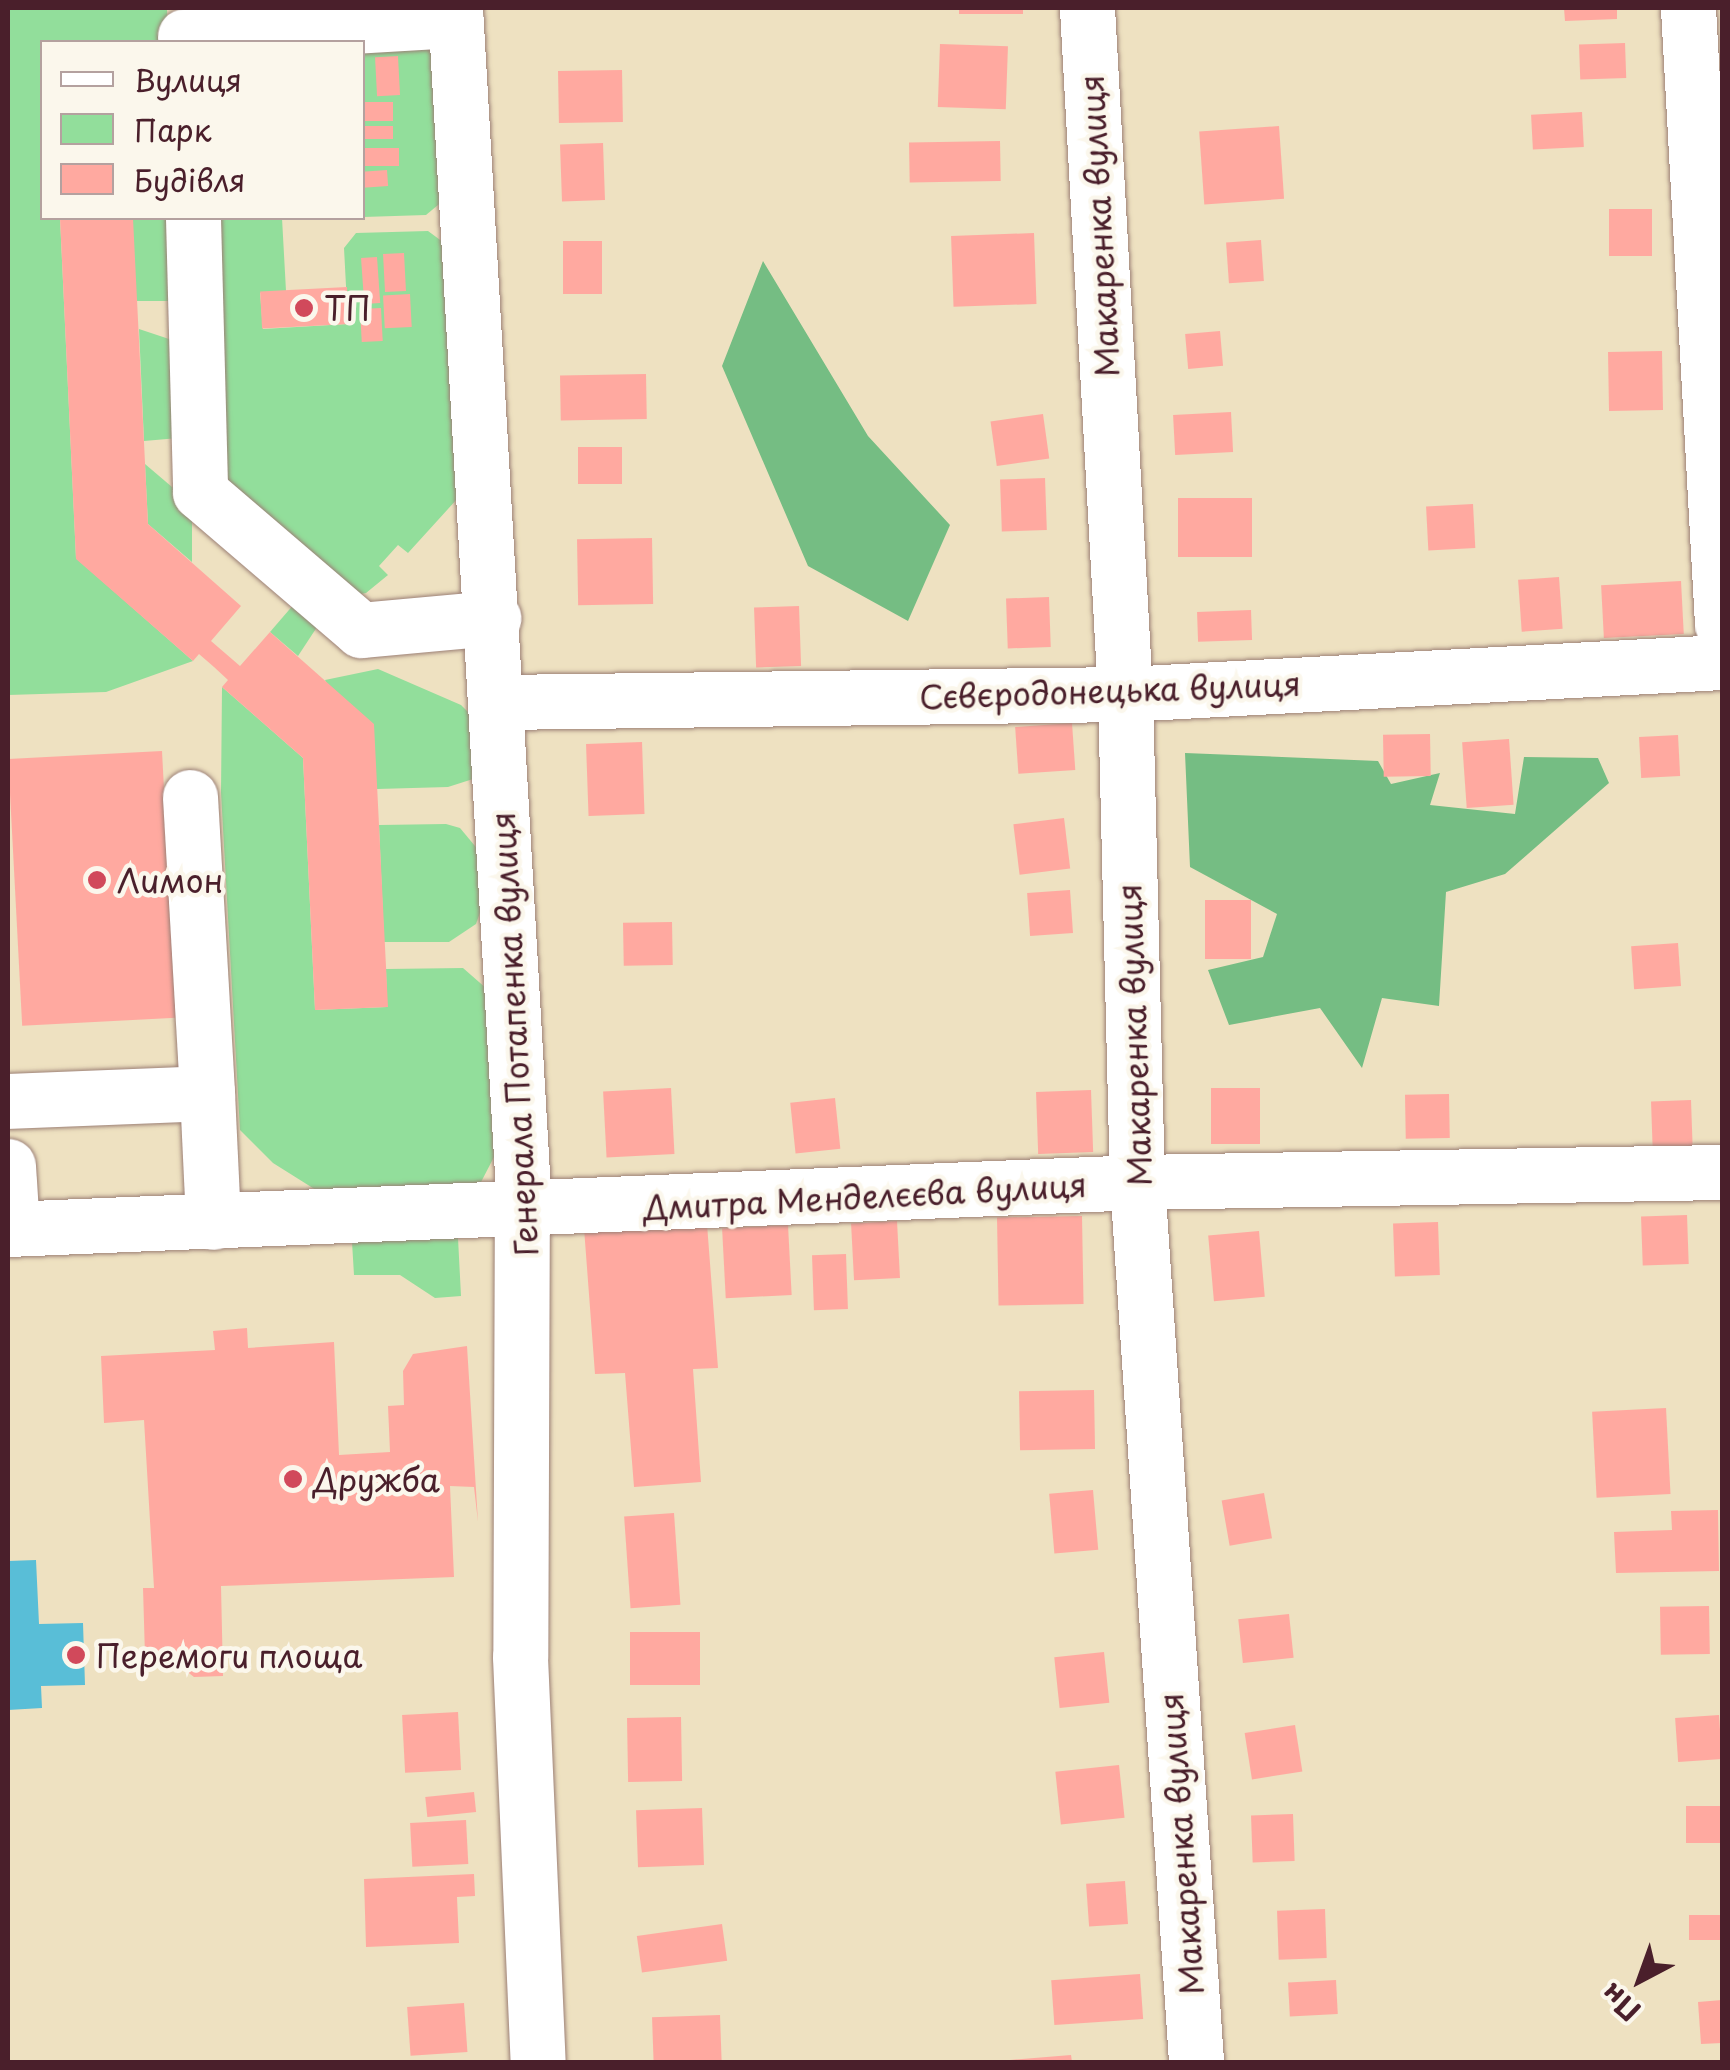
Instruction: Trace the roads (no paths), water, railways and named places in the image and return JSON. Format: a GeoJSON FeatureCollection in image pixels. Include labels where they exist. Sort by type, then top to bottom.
{"type":"FeatureCollection","features":[{"type":"Feature","properties":{"kind":"street","name":"Макаренка вулиця"},"geometry":{"type":"LineString","coordinates":[[1086,8],[1125,694],[1137,1182],[1196,2062]]}},
{"type":"Feature","properties":{"kind":"street"},"geometry":{"type":"LineString","coordinates":[[1688,8],[1722,624]]}},
{"type":"Feature","properties":{"kind":"street"},"geometry":{"type":"LineString","coordinates":[[184,29],[455,14]]}},
{"type":"Feature","properties":{"kind":"street","name":"Генерала Потапенка вулиця"},"geometry":{"type":"LineString","coordinates":[[455,14],[498,702],[523,1213],[520,1657],[538,2062]]}},
{"type":"Feature","properties":{"kind":"street"},"geometry":{"type":"LineString","coordinates":[[192,220],[200,492],[361,630],[493,618]]}},
{"type":"Feature","properties":{"kind":"street","name":"Сєвєродонецька вулиця"},"geometry":{"type":"LineString","coordinates":[[498,702],[1125,694],[1722,662]]}},
{"type":"Feature","properties":{"kind":"street"},"geometry":{"type":"LineString","coordinates":[[190,797],[214,1222]]}},
{"type":"Feature","properties":{"kind":"street"},"geometry":{"type":"LineString","coordinates":[[8,1101],[207,1092]]}},
{"type":"Feature","properties":{"kind":"street"},"geometry":{"type":"LineString","coordinates":[[8,1166],[10,1229]]}},
{"type":"Feature","properties":{"kind":"street","name":"Дмитра Менделєєва вулиця"},"geometry":{"type":"LineString","coordinates":[[10,1229],[523,1213],[1137,1182],[1722,1172]]}},
{"type":"Feature","properties":{"kind":"water"},"geometry":{"type":"Polygon","coordinates":[[[36,1560],[39,1624],[83,1623],[85,1685],[41,1686],[42,1708],[8,1710],[8,1561],[36,1560]]]}},
{"type":"Feature","properties":{"kind":"place","name":"ТП"},"geometry":{"type":"Point","coordinates":[304,308]}},
{"type":"Feature","properties":{"kind":"place","name":"Лимон"},"geometry":{"type":"Point","coordinates":[97,880]}},
{"type":"Feature","properties":{"kind":"place","name":"Дружба"},"geometry":{"type":"Point","coordinates":[293,1479]}},
{"type":"Feature","properties":{"kind":"place","name":"Перемоги площа"},"geometry":{"type":"Point","coordinates":[76,1655]}}]}
